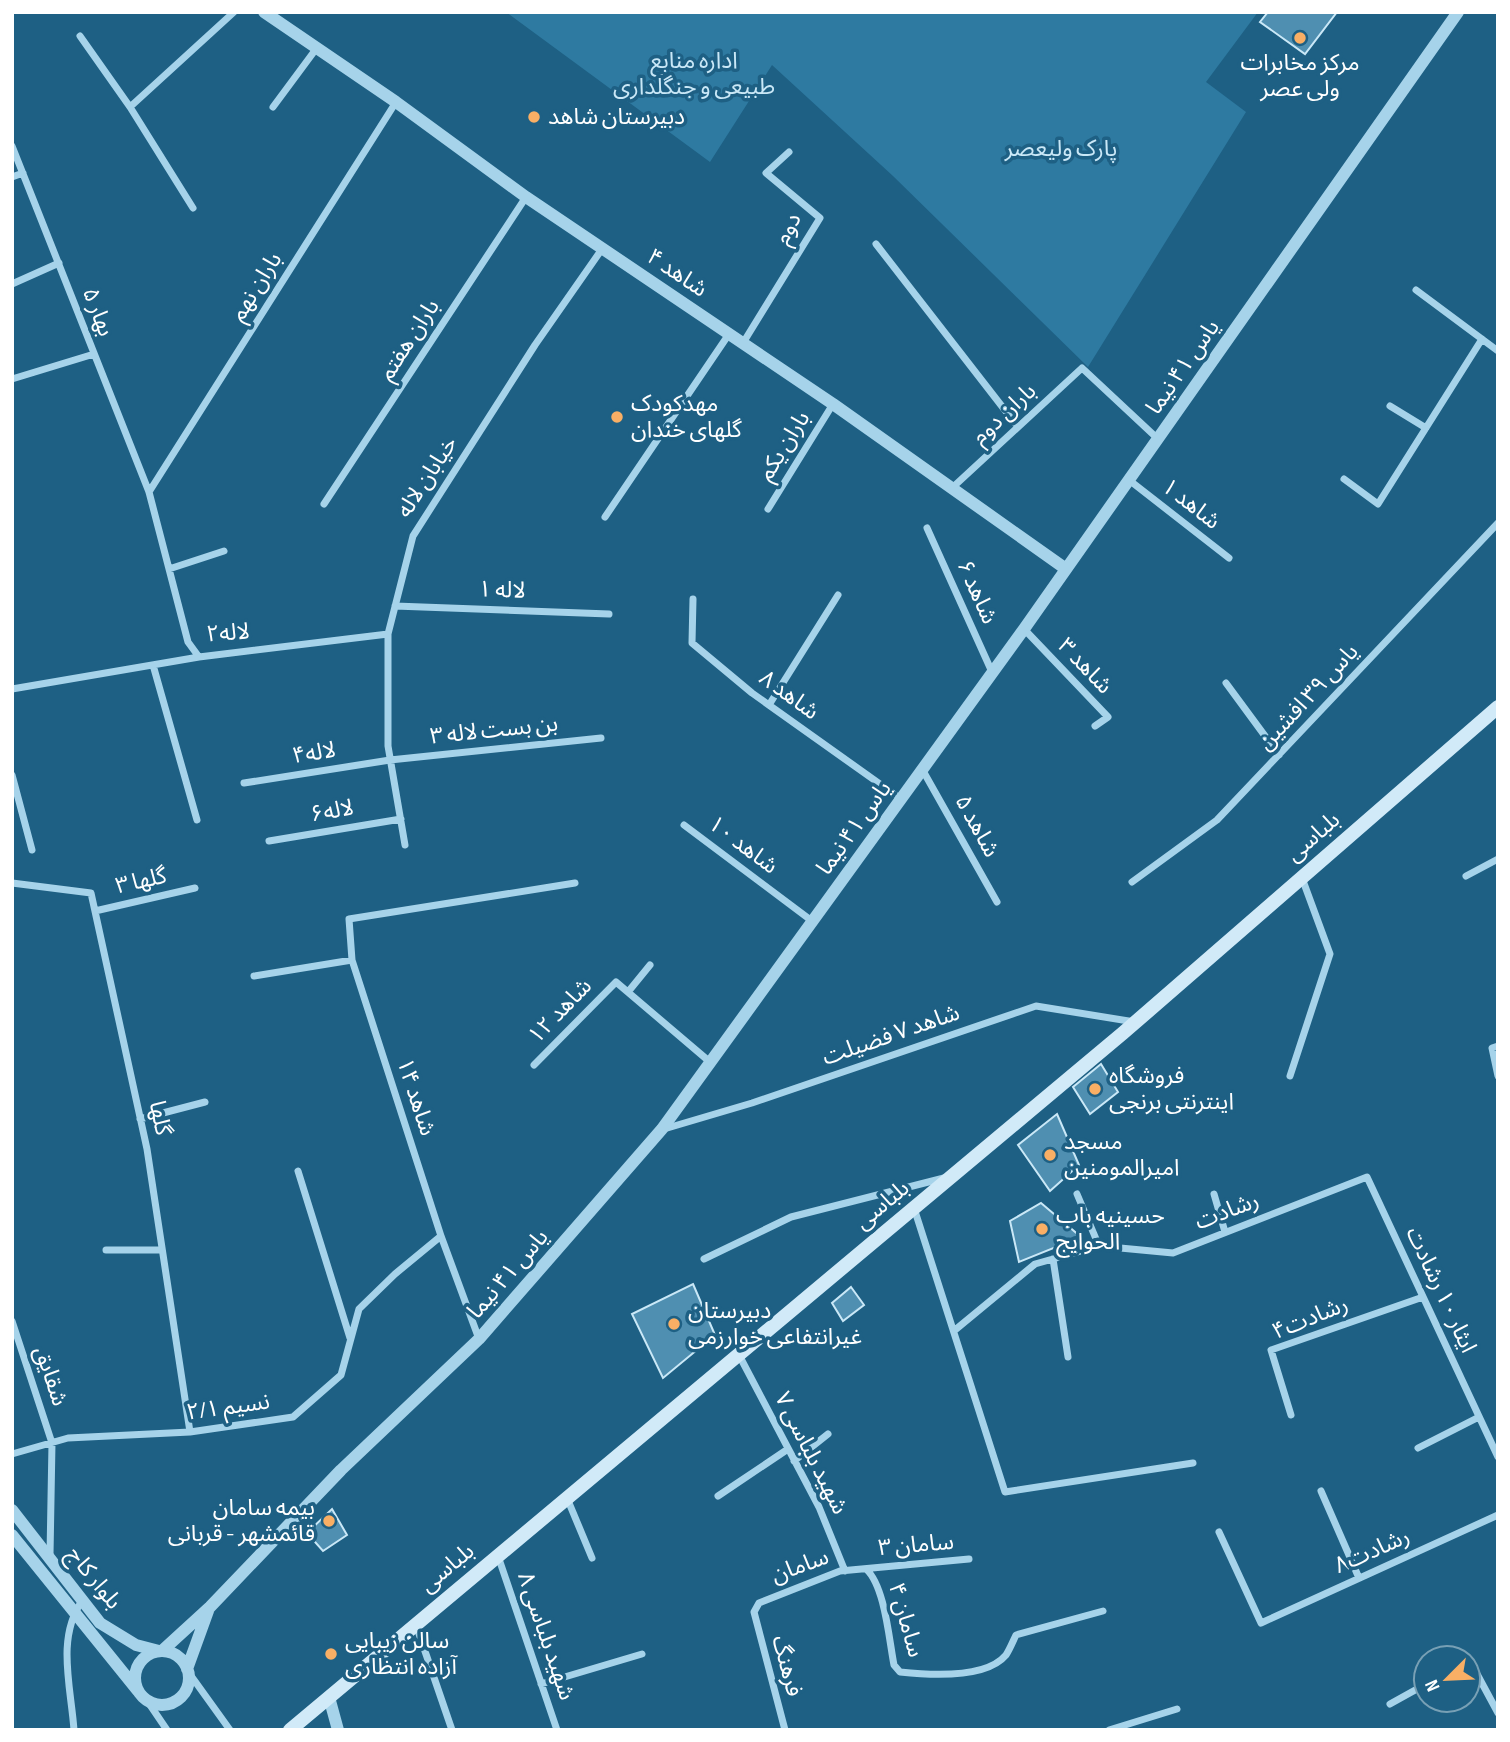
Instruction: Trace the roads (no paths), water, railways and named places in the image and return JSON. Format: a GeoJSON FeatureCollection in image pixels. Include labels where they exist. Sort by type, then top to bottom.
{"type":"FeatureCollection","features":[{"type":"Feature","properties":{"kind":"main road","name":"بلباسی"},"geometry":{"type":"LineString","coordinates":[[290,1730],[1136,1022],[1498,707]]}},
{"type":"Feature","properties":{"kind":"street"},"geometry":{"type":"LineString","coordinates":[[130,107],[234,12]]}},
{"type":"Feature","properties":{"kind":"street","name":"شاهد ۴"},"geometry":{"type":"LineString","coordinates":[[264,12],[396,102],[526,198],[833,404],[1066,569]]}},
{"type":"Feature","properties":{"kind":"street","name":"یاس ۴۱ نیما"},"geometry":{"type":"LineString","coordinates":[[161,1651],[210,1607],[341,1470],[479,1339],[662,1129],[1024,629],[1458,12]]}},
{"type":"Feature","properties":{"kind":"street"},"geometry":{"type":"LineString","coordinates":[[80,36],[130,107],[192,208]]}},
{"type":"Feature","properties":{"kind":"street"},"geometry":{"type":"LineString","coordinates":[[273,107],[316,48]]}},
{"type":"Feature","properties":{"kind":"street","name":"باران نهم"},"geometry":{"type":"LineString","coordinates":[[149,492],[396,102]]}},
{"type":"Feature","properties":{"kind":"street","name":"بهار ۵"},"geometry":{"type":"LineString","coordinates":[[12,146],[149,492]]}},
{"type":"Feature","properties":{"kind":"street","name":"دوم"},"geometry":{"type":"LineString","coordinates":[[743,343],[820,218],[766,173],[789,152]]}},
{"type":"Feature","properties":{"kind":"street"},"geometry":{"type":"LineString","coordinates":[[12,177],[23,173]]}},
{"type":"Feature","properties":{"kind":"street","name":"باران هفتم"},"geometry":{"type":"LineString","coordinates":[[324,504],[526,198]]}},
{"type":"Feature","properties":{"kind":"street"},"geometry":{"type":"LineString","coordinates":[[876,244],[1018,427]]}},
{"type":"Feature","properties":{"kind":"street","name":"خیابان لاله"},"geometry":{"type":"LineString","coordinates":[[405,845],[388,746],[388,634],[413,536],[535,345],[603,249]]}},
{"type":"Feature","properties":{"kind":"street"},"geometry":{"type":"LineString","coordinates":[[12,284],[59,263]]}},
{"type":"Feature","properties":{"kind":"street"},"geometry":{"type":"LineString","coordinates":[[1416,290],[1498,351]]}},
{"type":"Feature","properties":{"kind":"street"},"geometry":{"type":"LineString","coordinates":[[605,516],[729,334]]}},
{"type":"Feature","properties":{"kind":"street"},"geometry":{"type":"LineString","coordinates":[[1344,479],[1378,504],[1482,339]]}},
{"type":"Feature","properties":{"kind":"street"},"geometry":{"type":"LineString","coordinates":[[12,379],[94,354]]}},
{"type":"Feature","properties":{"kind":"street","name":"باران دوم"},"geometry":{"type":"LineString","coordinates":[[952,488],[1082,368],[1158,439]]}},
{"type":"Feature","properties":{"kind":"street","name":"باران یکم"},"geometry":{"type":"LineString","coordinates":[[768,509],[833,404]]}},
{"type":"Feature","properties":{"kind":"street"},"geometry":{"type":"LineString","coordinates":[[1390,406],[1426,428]]}},
{"type":"Feature","properties":{"kind":"street","name":"شاهد ۱"},"geometry":{"type":"LineString","coordinates":[[1129,480],[1229,558]]}},
{"type":"Feature","properties":{"kind":"street","name":"لاله۲"},"geometry":{"type":"LineString","coordinates":[[149,492],[188,642],[199,657],[388,634]]}},
{"type":"Feature","properties":{"kind":"street","name":"یاس ۳۹ افشین"},"geometry":{"type":"LineString","coordinates":[[1132,882],[1217,820],[1498,523]]}},
{"type":"Feature","properties":{"kind":"street","name":"شاهد ۶"},"geometry":{"type":"LineString","coordinates":[[927,528],[992,673]]}},
{"type":"Feature","properties":{"kind":"street"},"geometry":{"type":"LineString","coordinates":[[169,569],[224,551]]}},
{"type":"Feature","properties":{"kind":"street"},"geometry":{"type":"LineString","coordinates":[[769,705],[838,596]]}},
{"type":"Feature","properties":{"kind":"street","name":"شاهد ۸"},"geometry":{"type":"LineString","coordinates":[[693,599],[692,643],[769,705],[901,799]]}},
{"type":"Feature","properties":{"kind":"street","name":"لاله ۱"},"geometry":{"type":"LineString","coordinates":[[395,606],[608,614]]}},
{"type":"Feature","properties":{"kind":"street","name":"شاهد ۳"},"geometry":{"type":"LineString","coordinates":[[1024,629],[1108,717],[1095,726]]}},
{"type":"Feature","properties":{"kind":"street"},"geometry":{"type":"LineString","coordinates":[[12,689],[199,657]]}},
{"type":"Feature","properties":{"kind":"street"},"geometry":{"type":"LineString","coordinates":[[153,665],[197,820]]}},
{"type":"Feature","properties":{"kind":"street"},"geometry":{"type":"LineString","coordinates":[[1226,684],[1279,755]]}},
{"type":"Feature","properties":{"kind":"street","name":"بن بست لاله ۳"},"geometry":{"type":"LineString","coordinates":[[390,760],[601,738]]}},
{"type":"Feature","properties":{"kind":"street","name":"لاله۴"},"geometry":{"type":"LineString","coordinates":[[244,783],[390,760]]}},
{"type":"Feature","properties":{"kind":"street","name":"شاهد ۵"},"geometry":{"type":"LineString","coordinates":[[922,769],[997,902]]}},
{"type":"Feature","properties":{"kind":"street"},"geometry":{"type":"LineString","coordinates":[[12,775],[32,850]]}},
{"type":"Feature","properties":{"kind":"street","name":"لاله۶"},"geometry":{"type":"LineString","coordinates":[[269,841],[401,819]]}},
{"type":"Feature","properties":{"kind":"street","name":"شاهد ۱۰"},"geometry":{"type":"LineString","coordinates":[[684,825],[812,921]]}},
{"type":"Feature","properties":{"kind":"street"},"geometry":{"type":"LineString","coordinates":[[1466,876],[1498,859]]}},
{"type":"Feature","properties":{"kind":"street"},"geometry":{"type":"LineString","coordinates":[[1290,1076],[1330,954],[1302,877]]}},
{"type":"Feature","properties":{"kind":"street"},"geometry":{"type":"LineString","coordinates":[[12,883],[91,893],[95,911]]}},
{"type":"Feature","properties":{"kind":"street","name":"شاهد ۱۴"},"geometry":{"type":"LineString","coordinates":[[479,1339],[441,1236],[352,960],[349,919],[575,883]]}},
{"type":"Feature","properties":{"kind":"street","name":"گلها ۳"},"geometry":{"type":"LineString","coordinates":[[95,911],[195,888]]}},
{"type":"Feature","properties":{"kind":"street","name":"گلها"},"geometry":{"type":"LineString","coordinates":[[95,911],[140,1119],[190,1432]]}},
{"type":"Feature","properties":{"kind":"street"},"geometry":{"type":"LineString","coordinates":[[254,976],[352,960]]}},
{"type":"Feature","properties":{"kind":"street"},"geometry":{"type":"LineString","coordinates":[[628,992],[650,965]]}},
{"type":"Feature","properties":{"kind":"street","name":"شاهد ۱۲"},"geometry":{"type":"LineString","coordinates":[[534,1065],[616,982],[710,1062]]}},
{"type":"Feature","properties":{"kind":"street","name":"شاهد ۷ فضیلت"},"geometry":{"type":"LineString","coordinates":[[662,1129],[752,1103],[1036,1006],[1136,1022]]}},
{"type":"Feature","properties":{"kind":"street"},"geometry":{"type":"LineString","coordinates":[[1498,1046],[1492,1048],[1498,1076]]}},
{"type":"Feature","properties":{"kind":"street"},"geometry":{"type":"LineString","coordinates":[[140,1119],[205,1102]]}},
{"type":"Feature","properties":{"kind":"street"},"geometry":{"type":"LineString","coordinates":[[298,1171],[351,1339]]}},
{"type":"Feature","properties":{"kind":"street"},"geometry":{"type":"LineString","coordinates":[[704,1259],[791,1217],[952,1176]]}},
{"type":"Feature","properties":{"kind":"street","name":"رشادت"},"geometry":{"type":"LineString","coordinates":[[955,1330],[1035,1264],[1099,1246],[1173,1253],[1367,1177]]}},
{"type":"Feature","properties":{"kind":"street","name":"ایثار ۱۰ رشادت"},"geometry":{"type":"LineString","coordinates":[[1367,1177],[1498,1457]]}},
{"type":"Feature","properties":{"kind":"street"},"geometry":{"type":"LineString","coordinates":[[1077,1194],[1099,1246]]}},
{"type":"Feature","properties":{"kind":"street"},"geometry":{"type":"LineString","coordinates":[[1214,1195],[1225,1232]]}},
{"type":"Feature","properties":{"kind":"street"},"geometry":{"type":"LineString","coordinates":[[914,1208],[1005,1492],[1193,1463]]}},
{"type":"Feature","properties":{"kind":"street","name":"نسیم ۲/۱"},"geometry":{"type":"LineString","coordinates":[[12,1454],[68,1438],[190,1432],[293,1417],[341,1375],[359,1309],[395,1274],[441,1236]]}},
{"type":"Feature","properties":{"kind":"street"},"geometry":{"type":"LineString","coordinates":[[106,1250],[162,1250]]}},
{"type":"Feature","properties":{"kind":"street"},"geometry":{"type":"LineString","coordinates":[[1053,1259],[1068,1357]]}},
{"type":"Feature","properties":{"kind":"street","name":"رشادت۴"},"geometry":{"type":"LineString","coordinates":[[1291,1415],[1270,1350],[1423,1297]]}},
{"type":"Feature","properties":{"kind":"street","name":"شقایق"},"geometry":{"type":"LineString","coordinates":[[12,1321],[52,1443],[50,1556]]}},
{"type":"Feature","properties":{"kind":"street","name":"شهید بلباسی ۷"},"geometry":{"type":"LineString","coordinates":[[738,1355],[819,1507],[845,1571]]}},
{"type":"Feature","properties":{"kind":"street"},"geometry":{"type":"LineString","coordinates":[[1418,1448],[1479,1417]]}},
{"type":"Feature","properties":{"kind":"street"},"geometry":{"type":"LineString","coordinates":[[794,1461],[828,1434]]}},
{"type":"Feature","properties":{"kind":"street"},"geometry":{"type":"LineString","coordinates":[[718,1496],[788,1449]]}},
{"type":"Feature","properties":{"kind":"street"},"geometry":{"type":"LineString","coordinates":[[1321,1491],[1359,1578]]}},
{"type":"Feature","properties":{"kind":"street"},"geometry":{"type":"LineString","coordinates":[[567,1498],[592,1558]]}},
{"type":"Feature","properties":{"kind":"street","name":"بلوار کاج"},"geometry":{"type":"LineString","coordinates":[[12,1510],[100,1623],[136,1645],[161,1651]]}},
{"type":"Feature","properties":{"kind":"street","name":"رشادت۸"},"geometry":{"type":"LineString","coordinates":[[1220,1532],[1261,1623],[1498,1515]]}},
{"type":"Feature","properties":{"kind":"street","name":"بلوار کاج"},"geometry":{"type":"LineString","coordinates":[[12,1535],[138,1691]]}},
{"type":"Feature","properties":{"kind":"street","name":"شهید بلباسی ۸"},"geometry":{"type":"LineString","coordinates":[[498,1555],[557,1730]]}},
{"type":"Feature","properties":{"kind":"street"},"geometry":{"type":"LineString","coordinates":[[40,1567],[50,1556]]}},
{"type":"Feature","properties":{"kind":"street","name":"سامان ۳"},"geometry":{"type":"LineString","coordinates":[[866,1569],[969,1559]]}},
{"type":"Feature","properties":{"kind":"street","name":"سامان"},"geometry":{"type":"LineString","coordinates":[[754,1612],[759,1602],[792,1588],[845,1571],[866,1569]]}},
{"type":"Feature","properties":{"kind":"street","name":"سامان ۴"},"geometry":{"type":"LineString","coordinates":[[866,1569],[873,1575],[878,1590],[894,1665],[900,1672],[976,1672],[1005,1656],[1016,1635],[1103,1611]]}},
{"type":"Feature","properties":{"kind":"street"},"geometry":{"type":"LineString","coordinates":[[74,1730],[66,1646],[74,1612],[82,1601]]}},
{"type":"Feature","properties":{"kind":"street"},"geometry":{"type":"LineString","coordinates":[[148,1702],[165,1705],[174,1703],[186,1690],[188,1671],[210,1607]]}},
{"type":"Feature","properties":{"kind":"street","name":"فرهنگ"},"geometry":{"type":"LineString","coordinates":[[754,1612],[785,1730]]}},
{"type":"Feature","properties":{"kind":"street"},"geometry":{"type":"LineString","coordinates":[[416,1624],[452,1730]]}},
{"type":"Feature","properties":{"kind":"street"},"geometry":{"type":"LineString","coordinates":[[167,1730],[138,1691],[135,1682],[138,1664],[145,1656],[161,1651],[180,1657],[230,1730]]}},
{"type":"Feature","properties":{"kind":"street"},"geometry":{"type":"LineString","coordinates":[[541,1684],[642,1654]]}},
{"type":"Feature","properties":{"kind":"street"},"geometry":{"type":"LineString","coordinates":[[1482,1684],[1498,1713]]}},
{"type":"Feature","properties":{"kind":"street"},"geometry":{"type":"LineString","coordinates":[[1390,1704],[1412,1692]]}},
{"type":"Feature","properties":{"kind":"street"},"geometry":{"type":"LineString","coordinates":[[329,1697],[338,1730]]}},
{"type":"Feature","properties":{"kind":"street"},"geometry":{"type":"LineString","coordinates":[[1109,1730],[1177,1709]]}},
{"type":"Feature","properties":{"kind":"place","name":"مرکز مخابرات ولی عصر"},"geometry":{"type":"Point","coordinates":[1300,38]}},
{"type":"Feature","properties":{"kind":"place","name":"دبیرستان شاهد"},"geometry":{"type":"Point","coordinates":[534,117]}},
{"type":"Feature","properties":{"kind":"place","name":"مهدکودک گلهای خندان"},"geometry":{"type":"Point","coordinates":[617,417]}},
{"type":"Feature","properties":{"kind":"place","name":"فروشگاه اینترنتی برنجی"},"geometry":{"type":"Point","coordinates":[1095,1089]}},
{"type":"Feature","properties":{"kind":"place","name":"مسجد امیرالمومنین"},"geometry":{"type":"Point","coordinates":[1050,1155]}},
{"type":"Feature","properties":{"kind":"place","name":"حسینیه باب الحوایج"},"geometry":{"type":"Point","coordinates":[1042,1229]}},
{"type":"Feature","properties":{"kind":"place","name":"دبیرستان غیرانتفاعی خوارزمی"},"geometry":{"type":"Point","coordinates":[674,1324]}},
{"type":"Feature","properties":{"kind":"place","name":"بیمه سامان قائمشهر - قربانی"},"geometry":{"type":"Point","coordinates":[329,1521]}},
{"type":"Feature","properties":{"kind":"place","name":"سالن زیبایی آزاده انتظاری"},"geometry":{"type":"Point","coordinates":[331,1654]}},
{"type":"Feature","properties":{"kind":"park label","name":"اداره منابع طبیعی و جنگلداری"},"geometry":{"type":"Point","coordinates":[694,74]}},
{"type":"Feature","properties":{"kind":"park label","name":"پارک ولیعصر"},"geometry":{"type":"Point","coordinates":[1061,149]}}]}
